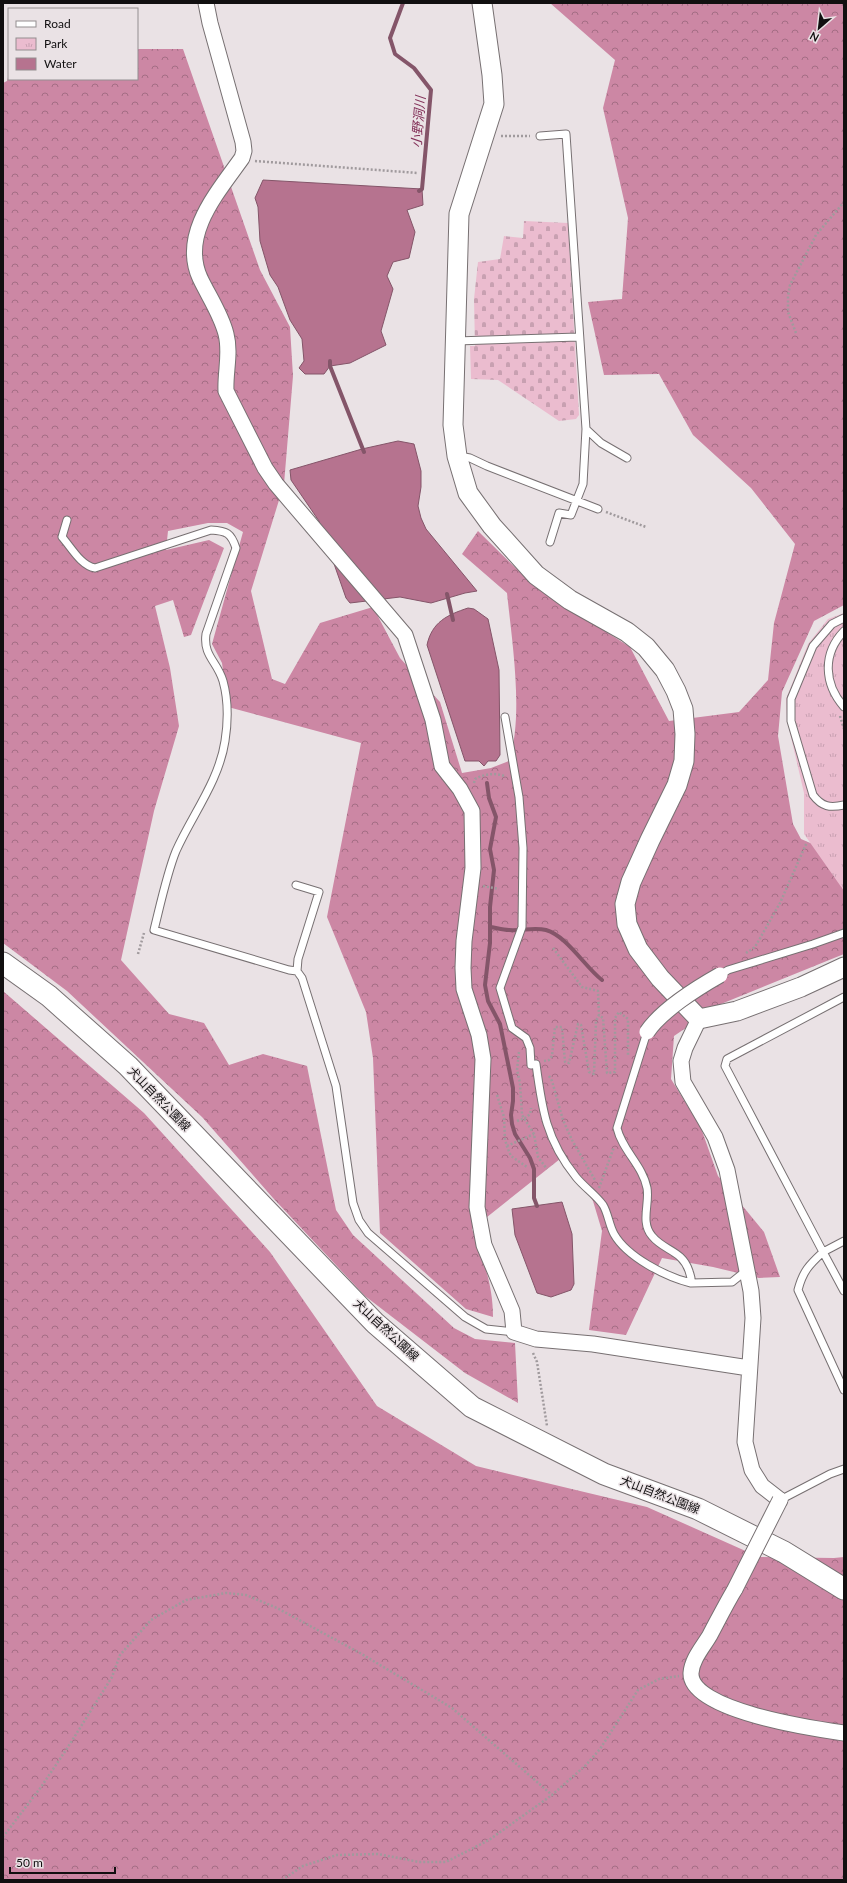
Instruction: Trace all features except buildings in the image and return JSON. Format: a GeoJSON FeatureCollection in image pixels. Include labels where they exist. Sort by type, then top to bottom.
{"type":"FeatureCollection","features":[{"type":"Feature","properties":{"kind":"main road","name":"犬山自然公園線"},"geometry":{"type":"LineString","coordinates":[[3,963],[49,996],[128,1066],[376,1323],[472,1407],[604,1474],[698,1508],[784,1552],[844,1589]]}},
{"type":"Feature","properties":{"kind":"street"},"geometry":{"type":"LineString","coordinates":[[206,3],[210,23],[243,142],[244,151],[242,158],[210,203],[200,224],[194,253],[200,277],[222,320],[226,335],[228,361],[225,378],[226,392],[265,468],[276,484],[405,635],[433,720],[442,766],[460,788],[472,811],[474,840],[473,868],[464,941],[463,968],[464,989],[479,1035],[483,1059],[477,1207],[484,1245],[512,1311],[520,1334],[536,1339],[593,1344],[749,1368]]}},
{"type":"Feature","properties":{"kind":"street"},"geometry":{"type":"LineString","coordinates":[[482,3],[492,75],[494,104],[459,214],[453,425],[457,456],[468,493],[492,526],[536,576],[570,600],[627,632],[646,647],[665,670],[676,691],[683,709],[685,734],[684,761],[677,785],[631,882],[625,904],[627,924],[638,950],[660,978],[699,1019]]}},
{"type":"Feature","properties":{"kind":"street"},"geometry":{"type":"LineString","coordinates":[[699,1019],[737,1011],[801,987],[844,967]]}},
{"type":"Feature","properties":{"kind":"street"},"geometry":{"type":"LineString","coordinates":[[647,1032],[654,1022],[703,984],[720,975]]}},
{"type":"Feature","properties":{"kind":"street"},"geometry":{"type":"LineString","coordinates":[[699,1019],[685,1048],[681,1061],[683,1082],[715,1137],[727,1170],[748,1273],[753,1318],[746,1442],[752,1470],[762,1486],[780,1500],[735,1589],[695,1660],[691,1674],[694,1684],[705,1694],[756,1717],[801,1727],[844,1733]]}},
{"type":"Feature","properties":{"kind":"lane"},"geometry":{"type":"LineString","coordinates":[[540,136],[566,134],[578,337],[586,429],[583,484],[578,501],[571,515],[559,513],[550,542]]}},
{"type":"Feature","properties":{"kind":"lane"},"geometry":{"type":"LineString","coordinates":[[456,341],[578,337]]}},
{"type":"Feature","properties":{"kind":"lane"},"geometry":{"type":"LineString","coordinates":[[586,429],[601,443],[627,458]]}},
{"type":"Feature","properties":{"kind":"lane"},"geometry":{"type":"LineString","coordinates":[[457,456],[470,458],[598,509]]}},
{"type":"Feature","properties":{"kind":"lane"},"geometry":{"type":"LineString","coordinates":[[66,520],[62,537],[84,564],[90,568],[95,568],[211,530],[224,531],[232,538],[236,548],[206,634],[205,644],[207,653],[214,662],[223,681],[226,698],[225,743],[215,777],[176,853],[154,930],[288,970],[297,971]]}},
{"type":"Feature","properties":{"kind":"lane"},"geometry":{"type":"LineString","coordinates":[[844,618],[832,624],[813,646],[791,699],[791,721],[813,795],[827,807],[844,805]]}},
{"type":"Feature","properties":{"kind":"lane"},"geometry":{"type":"LineString","coordinates":[[844,631],[836,641],[828,662],[829,679],[834,692],[844,706]]}},
{"type":"Feature","properties":{"kind":"lane"},"geometry":{"type":"LineString","coordinates":[[505,717],[519,797],[524,848],[522,927],[500,988],[512,1028],[526,1038],[530,1048],[531,1065],[536,1064],[547,1127],[556,1146],[575,1176],[603,1205],[613,1233],[628,1252],[656,1269],[692,1283],[732,1282],[742,1274],[748,1273]]}},
{"type":"Feature","properties":{"kind":"lane"},"geometry":{"type":"LineString","coordinates":[[296,885],[319,892],[298,959],[297,971],[302,978],[336,1086],[353,1203],[359,1220],[368,1232],[465,1317],[486,1329],[520,1334]]}},
{"type":"Feature","properties":{"kind":"lane"},"geometry":{"type":"LineString","coordinates":[[720,975],[728,970],[844,933]]}},
{"type":"Feature","properties":{"kind":"lane"},"geometry":{"type":"LineString","coordinates":[[844,997],[727,1059],[725,1066],[844,1291]]}},
{"type":"Feature","properties":{"kind":"lane"},"geometry":{"type":"LineString","coordinates":[[647,1032],[617,1128],[619,1138],[645,1178],[648,1190],[645,1207],[646,1223],[650,1235],[657,1242],[682,1257],[686,1263],[692,1283]]}},
{"type":"Feature","properties":{"kind":"lane"},"geometry":{"type":"LineString","coordinates":[[844,1241],[823,1252],[808,1266],[801,1276],[798,1290],[844,1390]]}},
{"type":"Feature","properties":{"kind":"lane"},"geometry":{"type":"LineString","coordinates":[[780,1500],[830,1474],[844,1469]]}},
{"type":"Feature","properties":{"kind":"path"},"geometry":{"type":"LineString","coordinates":[[484,136],[540,136]]}},
{"type":"Feature","properties":{"kind":"path"},"geometry":{"type":"LineString","coordinates":[[242,158],[247,160],[418,173]]}},
{"type":"Feature","properties":{"kind":"path"},"geometry":{"type":"LineString","coordinates":[[796,333],[788,312],[790,285],[816,234],[844,202]]}},
{"type":"Feature","properties":{"kind":"path"},"geometry":{"type":"LineString","coordinates":[[598,509],[646,527]]}},
{"type":"Feature","properties":{"kind":"path"},"geometry":{"type":"LineString","coordinates":[[840,717],[844,729]]}},
{"type":"Feature","properties":{"kind":"path"},"geometry":{"type":"LineString","coordinates":[[473,787],[474,779],[480,776],[500,774],[506,777],[508,784]]}},
{"type":"Feature","properties":{"kind":"path"},"geometry":{"type":"LineString","coordinates":[[743,955],[755,947],[780,903],[807,842]]}},
{"type":"Feature","properties":{"kind":"path"},"geometry":{"type":"LineString","coordinates":[[481,893],[482,885]]}},
{"type":"Feature","properties":{"kind":"path"},"geometry":{"type":"LineString","coordinates":[[486,886],[499,889]]}},
{"type":"Feature","properties":{"kind":"path"},"geometry":{"type":"LineString","coordinates":[[542,1065],[541,1062],[549,1060],[552,1056],[555,1027],[562,1027],[566,1062],[569,1063],[578,1024],[581,1025],[589,1072],[594,1074],[596,1021],[599,1016],[598,991],[582,987],[553,948]]}},
{"type":"Feature","properties":{"kind":"path"},"geometry":{"type":"LineString","coordinates":[[599,1016],[603,1018],[607,1073],[615,1072],[615,1018],[619,1012],[628,1019],[628,1057]]}},
{"type":"Feature","properties":{"kind":"path"},"geometry":{"type":"LineString","coordinates":[[512,1028],[512,1034],[518,1040],[520,1047],[517,1070],[520,1083],[522,1115],[534,1134],[538,1157],[547,1169]]}},
{"type":"Feature","properties":{"kind":"path"},"geometry":{"type":"LineString","coordinates":[[545,1071],[552,1081],[563,1120],[572,1140],[599,1188],[603,1205]]}},
{"type":"Feature","properties":{"kind":"path"},"geometry":{"type":"LineString","coordinates":[[494,1088],[504,1117],[507,1146],[511,1156],[528,1167]]}},
{"type":"Feature","properties":{"kind":"path"},"geometry":{"type":"LineString","coordinates":[[507,1146],[534,1134]]}},
{"type":"Feature","properties":{"kind":"path"},"geometry":{"type":"LineString","coordinates":[[599,1188],[617,1138],[619,1138]]}},
{"type":"Feature","properties":{"kind":"path"},"geometry":{"type":"LineString","coordinates":[[520,1334],[536,1362],[547,1424],[546,1445]]}},
{"type":"Feature","properties":{"kind":"path"},"geometry":{"type":"LineString","coordinates":[[3,1837],[41,1787],[68,1747],[112,1677],[120,1655],[151,1620],[186,1600],[226,1593],[246,1595],[277,1608],[366,1657],[446,1704],[552,1795]]}},
{"type":"Feature","properties":{"kind":"path"},"geometry":{"type":"LineString","coordinates":[[282,1880],[303,1866],[337,1855],[378,1854],[419,1862],[446,1862],[489,1840],[552,1795],[586,1765],[600,1748],[638,1690],[659,1679],[691,1674]]}},
{"type":"Feature","properties":{"kind":"green space"},"geometry":{"type":"Polygon","coordinates":[[[550,3],[844,3],[844,605],[814,621],[782,692],[778,736],[793,824],[801,839],[815,845],[844,844],[844,954],[721,1004],[674,1036],[671,1079],[701,1128],[718,1176],[764,1232],[780,1277],[759,1278],[713,1267],[662,1258],[626,1335],[589,1330],[602,1231],[593,1201],[565,1155],[472,1229],[489,1283],[493,1305],[493,1317],[466,1309],[380,1233],[373,1058],[366,1012],[327,917],[361,743],[228,707],[222,663],[212,644],[243,532],[227,523],[208,523],[168,531],[166,550],[209,540],[224,548],[191,635],[184,637],[173,600],[155,606],[170,668],[179,726],[154,811],[121,960],[169,1014],[204,1023],[229,1065],[263,1054],[307,1066],[336,1210],[353,1235],[454,1328],[475,1339],[515,1343],[518,1403],[465,1373],[365,1296],[273,1198],[202,1117],[67,991],[3,943],[3,83],[7,81],[8,78],[8,80],[138,80],[138,49],[183,49],[260,270],[290,327],[293,376],[284,484],[251,591],[272,679],[285,684],[320,623],[373,607],[400,658],[440,702],[462,773],[491,768],[509,761],[516,723],[516,678],[507,593],[462,554],[478,531],[535,587],[630,647],[669,721],[739,712],[768,680],[774,623],[795,544],[751,488],[693,435],[659,374],[604,375],[588,302],[622,299],[628,218],[603,108],[615,60],[550,3]]]}},
{"type":"Feature","properties":{"kind":"green space"},"geometry":{"type":"Polygon","coordinates":[[[524,221],[568,223],[579,415],[576,419],[559,421],[498,380],[471,379],[470,346],[475,346],[474,299],[478,262],[500,259],[504,236],[523,238],[524,221]]]}},
{"type":"Feature","properties":{"kind":"green space"},"geometry":{"type":"Polygon","coordinates":[[[844,613],[844,891],[804,834],[804,793],[787,720],[786,699],[808,644],[828,619],[844,613]]]}},
{"type":"Feature","properties":{"kind":"green space"},"geometry":{"type":"Polygon","coordinates":[[[3,991],[144,1113],[270,1252],[377,1406],[476,1466],[647,1507],[759,1557],[844,1557],[844,1880],[3,1880],[3,991]]]}},
{"type":"Feature","properties":{"kind":"water"},"geometry":{"type":"Polygon","coordinates":[[[263,180],[422,189],[423,205],[407,210],[415,232],[409,258],[393,262],[387,276],[393,289],[381,331],[386,345],[350,363],[330,366],[324,374],[305,374],[299,368],[304,361],[302,339],[290,320],[278,287],[270,275],[260,241],[258,207],[255,198],[263,180]]]}},
{"type":"Feature","properties":{"kind":"water"},"geometry":{"type":"Polygon","coordinates":[[[398,441],[414,444],[421,471],[421,487],[418,506],[426,529],[477,591],[431,603],[400,597],[350,603],[346,598],[319,521],[291,480],[290,470],[362,449],[398,441]]]}},
{"type":"Feature","properties":{"kind":"water"},"geometry":{"type":"Polygon","coordinates":[[[468,608],[474,609],[488,619],[499,670],[500,755],[496,761],[488,761],[484,766],[479,761],[465,761],[427,645],[433,630],[442,620],[468,608]]]}},
{"type":"Feature","properties":{"kind":"water"},"geometry":{"type":"Polygon","coordinates":[[[562,1202],[572,1234],[574,1284],[571,1290],[551,1297],[537,1293],[515,1235],[512,1209],[562,1202]]]}},
{"type":"Feature","properties":{"kind":"waterway","name":"小野洞川"},"geometry":{"type":"LineString","coordinates":[[403,3],[390,38],[395,54],[414,68],[431,90],[422,189],[419,191]]}},
{"type":"Feature","properties":{"kind":"waterway"},"geometry":{"type":"LineString","coordinates":[[330,361],[330,366],[364,452]]}},
{"type":"Feature","properties":{"kind":"waterway"},"geometry":{"type":"LineString","coordinates":[[447,594],[453,620]]}},
{"type":"Feature","properties":{"kind":"waterway"},"geometry":{"type":"LineString","coordinates":[[487,783],[489,798],[496,817],[490,849],[494,870],[490,907],[490,943],[485,985],[488,1001],[500,1024],[513,1088],[511,1115],[512,1124],[515,1134],[530,1158],[534,1169],[534,1198],[537,1206]]}},
{"type":"Feature","properties":{"kind":"waterway"},"geometry":{"type":"LineString","coordinates":[[491,927],[507,930],[541,929],[554,933],[568,945],[602,980]]}}]}
